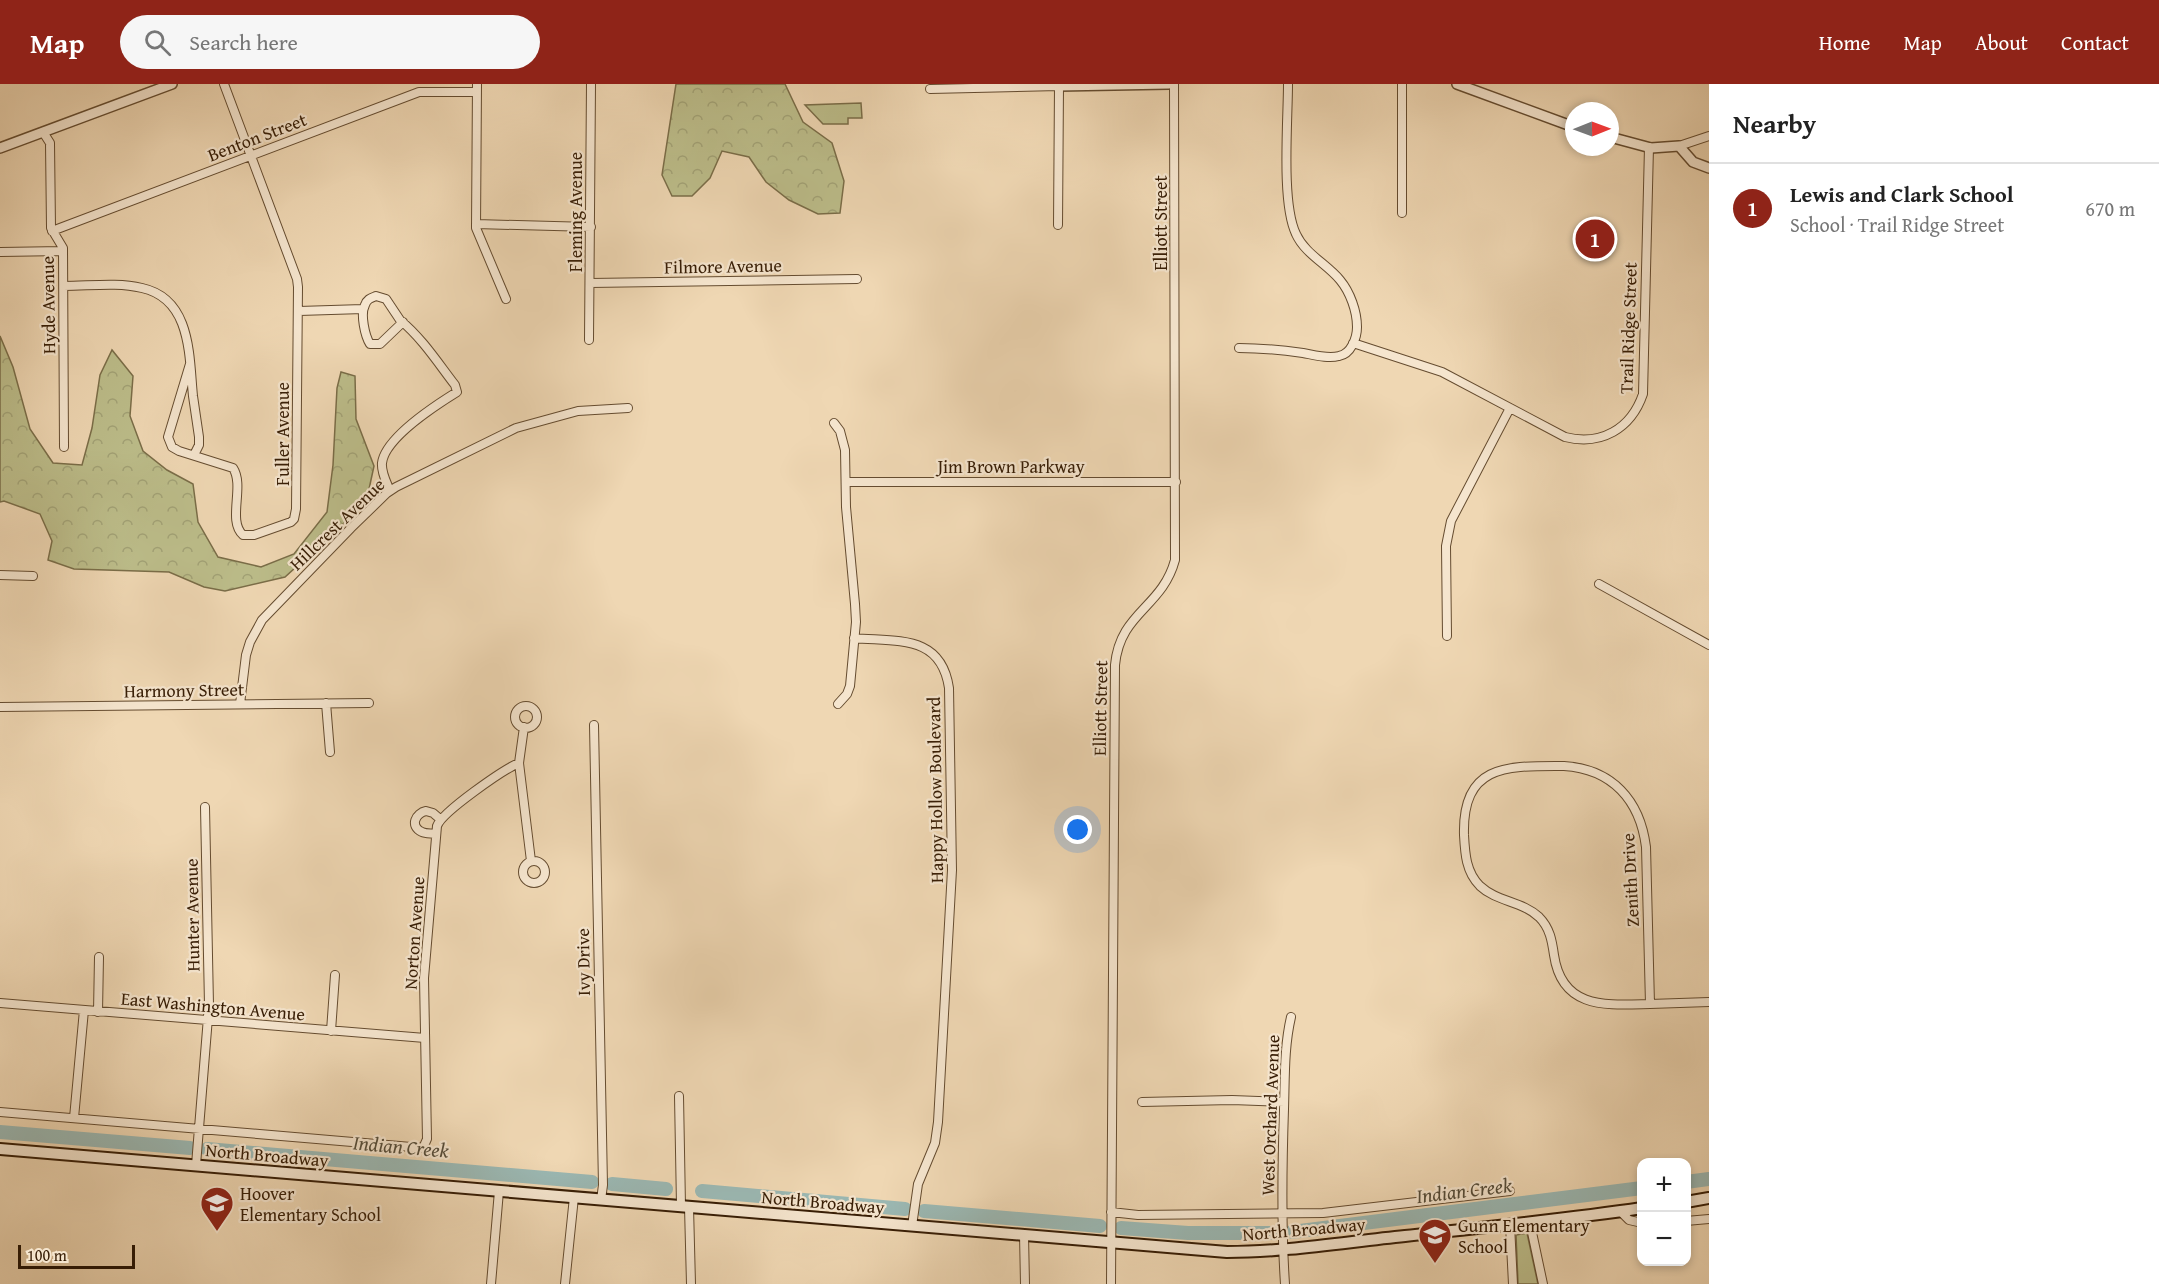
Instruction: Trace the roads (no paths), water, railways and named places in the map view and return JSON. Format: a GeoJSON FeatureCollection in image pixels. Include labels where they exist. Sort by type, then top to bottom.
{"type":"FeatureCollection","features":[{"type":"Feature","properties":{"kind":"main road","name":"North Broadway"},"geometry":{"type":"LineString","coordinates":[[0,1149],[1227,1252],[1282,1250],[1530,1223],[1637,1209]]}},
{"type":"Feature","properties":{"kind":"main road"},"geometry":{"type":"LineString","coordinates":[[1691,1201],[1709,1198]]}},
{"type":"Feature","properties":{"kind":"street"},"geometry":{"type":"LineString","coordinates":[[0,148],[171,84]]}},
{"type":"Feature","properties":{"kind":"street","name":"Fuller Avenue"},"geometry":{"type":"LineString","coordinates":[[190,364],[168,437],[172,447],[229,465],[236,472],[237,527],[243,535],[254,535],[294,519],[299,311],[297,279],[224,84]]}},
{"type":"Feature","properties":{"kind":"street","name":"Fleming Avenue"},"geometry":{"type":"LineString","coordinates":[[588,340],[591,84]]}},
{"type":"Feature","properties":{"kind":"street"},"geometry":{"type":"LineString","coordinates":[[930,88],[1168,84]]}},
{"type":"Feature","properties":{"kind":"street","name":"Elliott Street"},"geometry":{"type":"LineString","coordinates":[[1111,1284],[1115,665],[1124,631],[1137,614],[1161,591],[1172,572],[1175,551],[1174,84]]}},
{"type":"Feature","properties":{"kind":"street"},"geometry":{"type":"LineString","coordinates":[[1239,348],[1340,356],[1353,343],[1357,326],[1347,291],[1331,270],[1308,251],[1292,225],[1288,185],[1288,84]]}},
{"type":"Feature","properties":{"kind":"street"},"geometry":{"type":"LineString","coordinates":[[1402,84],[1402,213]]}},
{"type":"Feature","properties":{"kind":"street"},"geometry":{"type":"LineString","coordinates":[[1457,84],[1565,124]]}},
{"type":"Feature","properties":{"kind":"street"},"geometry":{"type":"LineString","coordinates":[[1058,225],[1059,85]]}},
{"type":"Feature","properties":{"kind":"street"},"geometry":{"type":"LineString","coordinates":[[477,88],[476,224],[483,247],[506,299]]}},
{"type":"Feature","properties":{"kind":"street","name":"Benton Street"},"geometry":{"type":"LineString","coordinates":[[52,231],[419,92],[477,88]]}},
{"type":"Feature","properties":{"kind":"street","name":"Hyde Avenue"},"geometry":{"type":"LineString","coordinates":[[44,132],[50,143],[52,231],[63,251],[64,447]]}},
{"type":"Feature","properties":{"kind":"street"},"geometry":{"type":"LineString","coordinates":[[1619,139],[1649,147],[1679,146],[1709,136]]}},
{"type":"Feature","properties":{"kind":"street"},"geometry":{"type":"LineString","coordinates":[[1679,146],[1693,162],[1709,168]]}},
{"type":"Feature","properties":{"kind":"street","name":"Trail Ridge Street"},"geometry":{"type":"LineString","coordinates":[[1353,343],[1428,366],[1565,436],[1587,440],[1604,437],[1619,429],[1639,405],[1643,394],[1649,147]]}},
{"type":"Feature","properties":{"kind":"street"},"geometry":{"type":"LineString","coordinates":[[476,224],[591,227]]}},
{"type":"Feature","properties":{"kind":"street"},"geometry":{"type":"LineString","coordinates":[[0,252],[63,251]]}},
{"type":"Feature","properties":{"kind":"street","name":"Filmore Avenue"},"geometry":{"type":"LineString","coordinates":[[590,283],[857,279]]}},
{"type":"Feature","properties":{"kind":"street"},"geometry":{"type":"LineString","coordinates":[[64,286],[126,285],[145,289],[157,294],[180,316],[186,333],[199,437],[199,445],[194,455]]}},
{"type":"Feature","properties":{"kind":"street"},"geometry":{"type":"LineString","coordinates":[[390,491],[382,469],[388,449],[421,417],[457,393],[454,385],[415,333],[403,322],[386,299],[376,296],[368,300],[363,309],[366,335],[370,344],[380,344],[403,322]]}},
{"type":"Feature","properties":{"kind":"street"},"geometry":{"type":"LineString","coordinates":[[299,311],[363,309]]}},
{"type":"Feature","properties":{"kind":"street","name":"Hillcrest Avenue"},"geometry":{"type":"LineString","coordinates":[[240,704],[246,655],[250,642],[262,621],[287,593],[390,491],[516,428],[578,411],[628,408]]}},
{"type":"Feature","properties":{"kind":"street"},"geometry":{"type":"LineString","coordinates":[[1447,636],[1446,546],[1451,521],[1510,408]]}},
{"type":"Feature","properties":{"kind":"street"},"geometry":{"type":"LineString","coordinates":[[834,423],[843,440],[847,525],[855,604],[850,686],[847,694],[838,704]]}},
{"type":"Feature","properties":{"kind":"street","name":"Jim Brown Parkway"},"geometry":{"type":"LineString","coordinates":[[846,482],[1176,482]]}},
{"type":"Feature","properties":{"kind":"street"},"geometry":{"type":"LineString","coordinates":[[0,575],[33,576]]}},
{"type":"Feature","properties":{"kind":"street"},"geometry":{"type":"LineString","coordinates":[[1599,584],[1709,645]]}},
{"type":"Feature","properties":{"kind":"street","name":"Happy Hollow Boulevard"},"geometry":{"type":"LineString","coordinates":[[854,638],[910,644],[927,649],[940,660],[945,668],[949,688],[952,870],[938,1122],[935,1143],[918,1184],[912,1226]]}},
{"type":"Feature","properties":{"kind":"street","name":"Harmony Street"},"geometry":{"type":"LineString","coordinates":[[0,707],[369,703]]}},
{"type":"Feature","properties":{"kind":"street"},"geometry":{"type":"LineString","coordinates":[[326,704],[330,752]]}},
{"type":"Feature","properties":{"kind":"street","name":"Ivy Drive"},"geometry":{"type":"LineString","coordinates":[[594,724],[602,1200]]}},
{"type":"Feature","properties":{"kind":"street"},"geometry":{"type":"LineString","coordinates":[[524,727],[519,763],[531,861]]}},
{"type":"Feature","properties":{"kind":"street"},"geometry":{"type":"LineString","coordinates":[[436,834],[418,830],[416,818],[418,814],[426,811],[434,813],[440,819],[507,768],[519,763]]}},
{"type":"Feature","properties":{"kind":"street","name":"Zenith Drive"},"geometry":{"type":"LineString","coordinates":[[1650,1004],[1646,847],[1641,821],[1628,797],[1608,779],[1576,767],[1510,767],[1499,770],[1482,780],[1471,794],[1464,814],[1465,855],[1468,868],[1473,878],[1491,895],[1528,908],[1542,920],[1551,938],[1560,976],[1570,990],[1579,997],[1594,1003],[1610,1005],[1650,1004],[1709,1002]]}},
{"type":"Feature","properties":{"kind":"street","name":"Hunter Avenue"},"geometry":{"type":"LineString","coordinates":[[196,1165],[208,1021],[205,807]]}},
{"type":"Feature","properties":{"kind":"street","name":"Norton Avenue"},"geometry":{"type":"LineString","coordinates":[[423,1148],[427,1139],[424,978],[436,834],[440,819]]}},
{"type":"Feature","properties":{"kind":"street"},"geometry":{"type":"LineString","coordinates":[[98,1012],[99,957]]}},
{"type":"Feature","properties":{"kind":"street"},"geometry":{"type":"LineString","coordinates":[[331,1031],[335,975]]}},
{"type":"Feature","properties":{"kind":"street","name":"East Washington Avenue"},"geometry":{"type":"LineString","coordinates":[[0,1003],[424,1038]]}},
{"type":"Feature","properties":{"kind":"street"},"geometry":{"type":"LineString","coordinates":[[74,1118],[84,1011]]}},
{"type":"Feature","properties":{"kind":"street","name":"West Orchard Avenue"},"geometry":{"type":"LineString","coordinates":[[1285,1284],[1282,1215],[1285,1055],[1291,1017]]}},
{"type":"Feature","properties":{"kind":"street"},"geometry":{"type":"LineString","coordinates":[[679,1096],[691,1284]]}},
{"type":"Feature","properties":{"kind":"street"},"geometry":{"type":"LineString","coordinates":[[1142,1102],[1232,1100],[1284,1102]]}},
{"type":"Feature","properties":{"kind":"street","name":"North Broadway"},"geometry":{"type":"LineString","coordinates":[[0,1112],[423,1148]]}},
{"type":"Feature","properties":{"kind":"street"},"geometry":{"type":"LineString","coordinates":[[492,1284],[499,1191]]}},
{"type":"Feature","properties":{"kind":"street"},"geometry":{"type":"LineString","coordinates":[[1111,1212],[1138,1215],[1282,1215],[1345,1212],[1510,1191]]}},
{"type":"Feature","properties":{"kind":"street"},"geometry":{"type":"LineString","coordinates":[[565,1284],[574,1197]]}},
{"type":"Feature","properties":{"kind":"street"},"geometry":{"type":"LineString","coordinates":[[1620,1211],[1629,1220],[1637,1222]]}},
{"type":"Feature","properties":{"kind":"street"},"geometry":{"type":"LineString","coordinates":[[1691,1221],[1709,1219]]}},
{"type":"Feature","properties":{"kind":"street"},"geometry":{"type":"LineString","coordinates":[[1530,1223],[1543,1284]]}},
{"type":"Feature","properties":{"kind":"street"},"geometry":{"type":"LineString","coordinates":[[1510,1225],[1514,1284]]}},
{"type":"Feature","properties":{"kind":"street"},"geometry":{"type":"LineString","coordinates":[[1024,1235],[1025,1284]]}},
{"type":"Feature","properties":{"kind":"waterway","name":"Indian Creek"},"geometry":{"type":"LineString","coordinates":[[0,1132],[190,1148]]}},
{"type":"Feature","properties":{"kind":"waterway","name":"Indian Creek"},"geometry":{"type":"LineString","coordinates":[[207,1149],[592,1182]]}},
{"type":"Feature","properties":{"kind":"waterway","name":"Indian Creek"},"geometry":{"type":"LineString","coordinates":[[1691,1181],[1709,1179]]}},
{"type":"Feature","properties":{"kind":"waterway","name":"Indian Creek"},"geometry":{"type":"LineString","coordinates":[[612,1184],[666,1189]]}},
{"type":"Feature","properties":{"kind":"waterway","name":"Indian Creek"},"geometry":{"type":"LineString","coordinates":[[1292,1232],[1637,1189]]}},
{"type":"Feature","properties":{"kind":"waterway","name":"Indian Creek"},"geometry":{"type":"LineString","coordinates":[[702,1191],[905,1209]]}},
{"type":"Feature","properties":{"kind":"waterway","name":"Indian Creek"},"geometry":{"type":"LineString","coordinates":[[924,1211],[1100,1226]]}},
{"type":"Feature","properties":{"kind":"waterway","name":"Indian Creek"},"geometry":{"type":"LineString","coordinates":[[1121,1228],[1188,1233],[1273,1233]]}},
{"type":"Feature","properties":{"kind":"place","name":"Lewis and Clark School"},"geometry":{"type":"Point","coordinates":[1595,239]}},
{"type":"Feature","properties":{"kind":"place","name":"Hoover Elementary School"},"geometry":{"type":"Point","coordinates":[217,1232]}},
{"type":"Feature","properties":{"kind":"place","name":"Gunn Elementary School"},"geometry":{"type":"Point","coordinates":[1435,1264]}}]}
